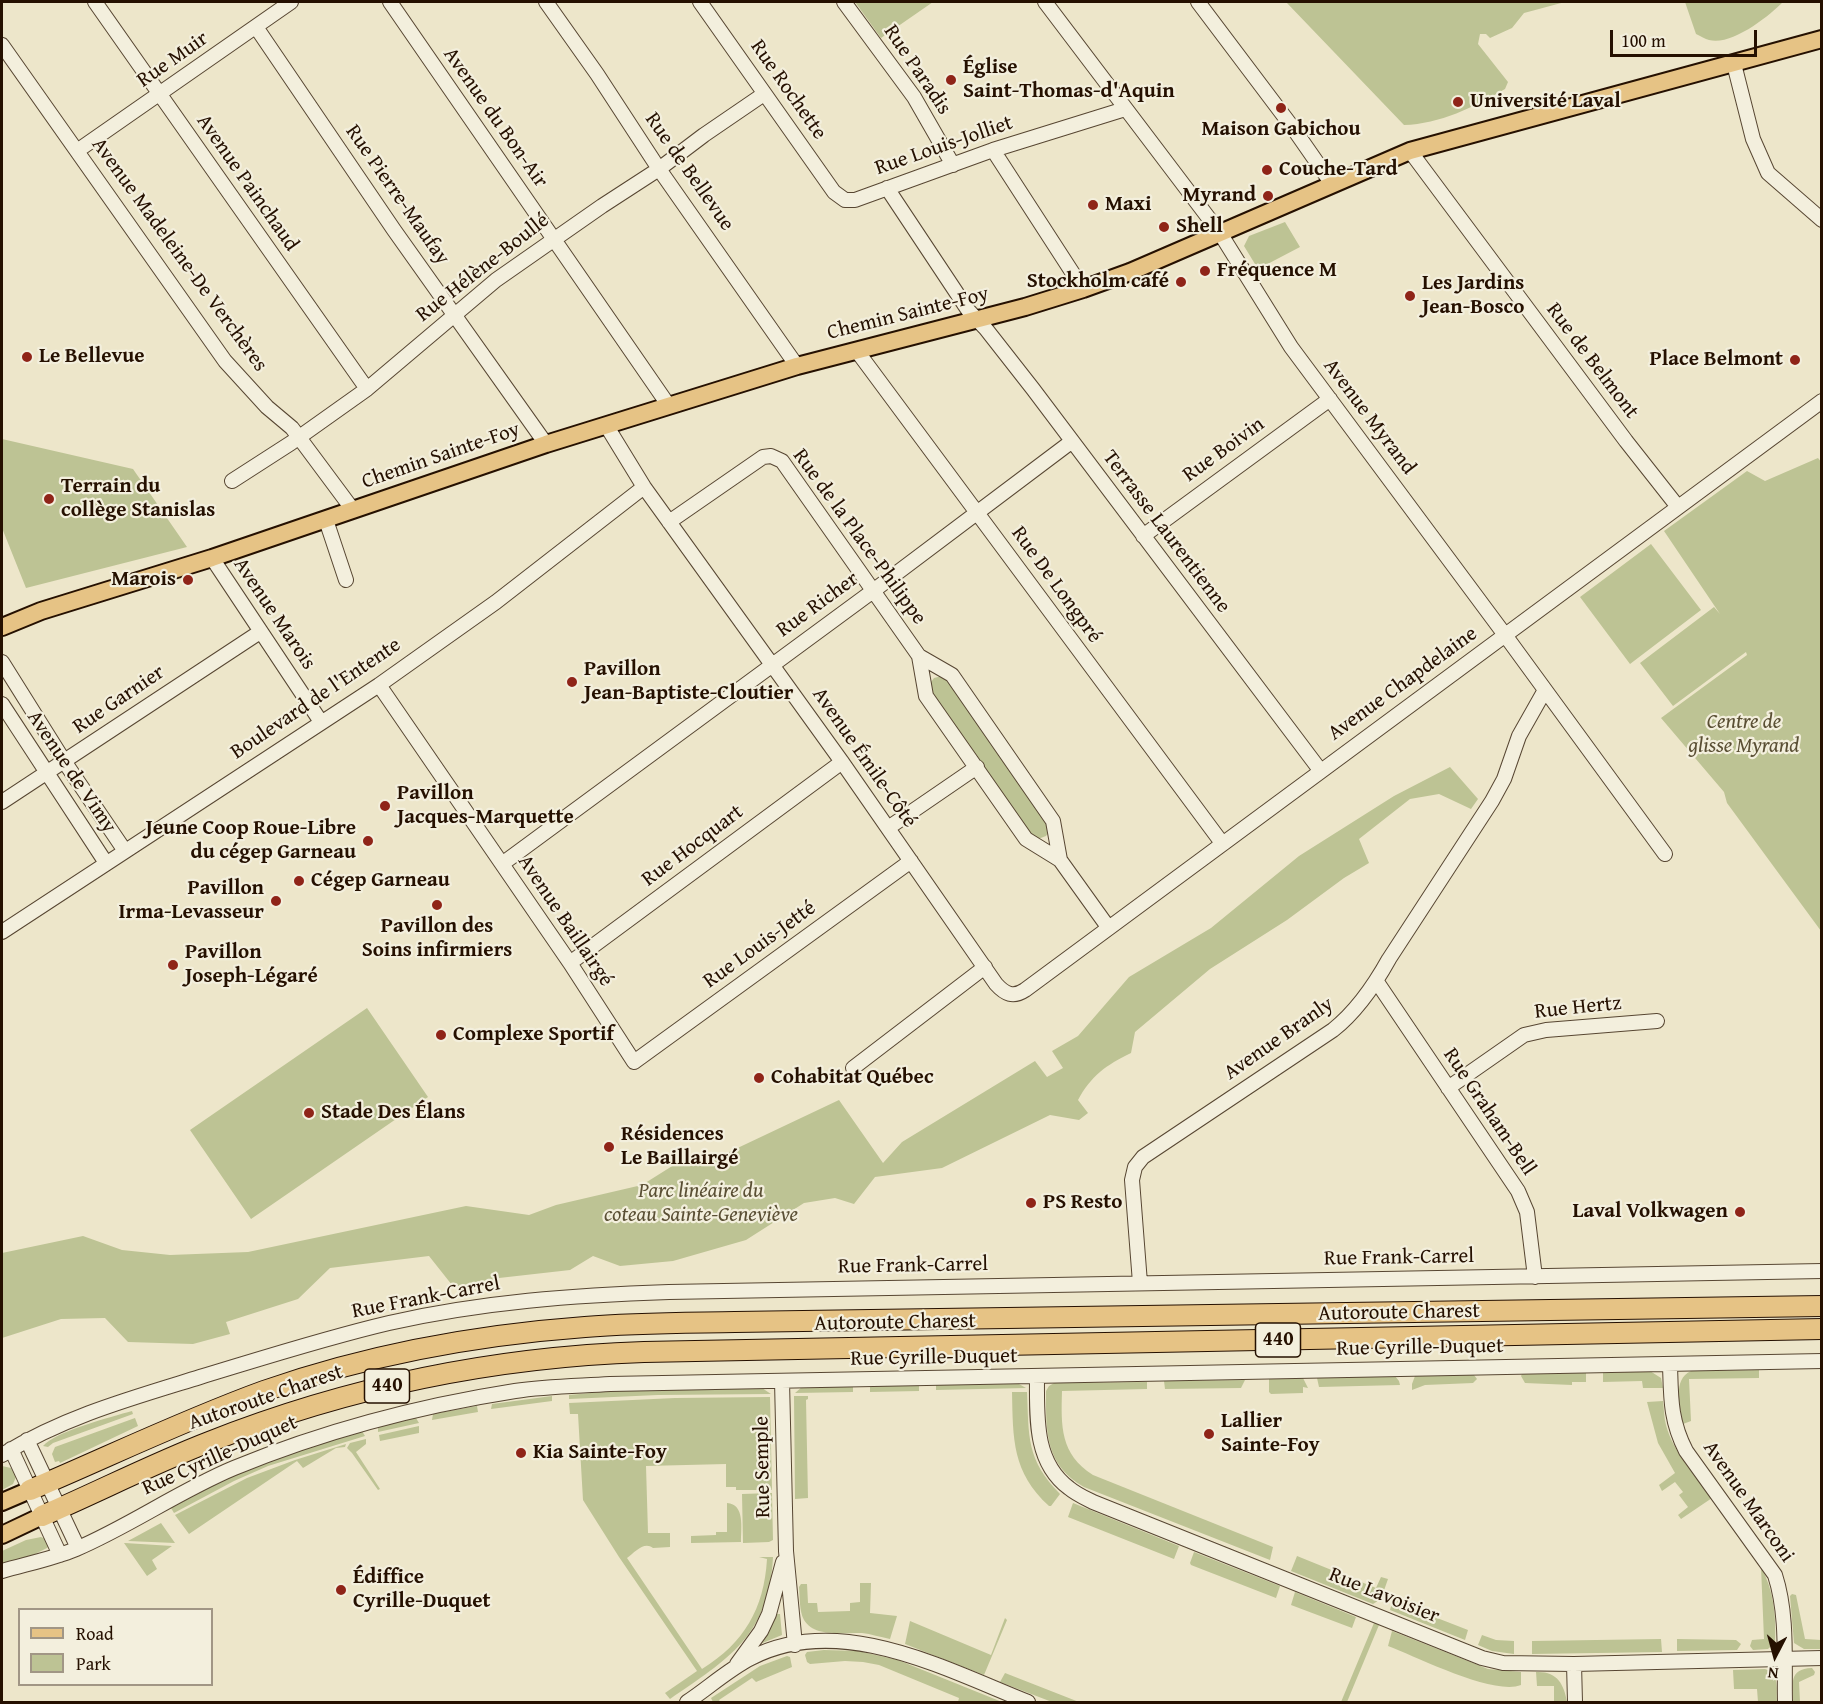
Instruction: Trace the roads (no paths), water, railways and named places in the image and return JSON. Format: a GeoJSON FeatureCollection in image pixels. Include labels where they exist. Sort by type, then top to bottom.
{"type":"FeatureCollection","features":[{"type":"Feature","properties":{"kind":"highway"},"geometry":{"type":"LineString","coordinates":[[1674,1309],[1821,1295]]}},
{"type":"Feature","properties":{"kind":"highway","name":"Autoroute Charest"},"geometry":{"type":"LineString","coordinates":[[38,1486],[190,1419],[291,1383],[409,1352],[532,1332],[585,1327],[687,1323],[1821,1306]]}},
{"type":"Feature","properties":{"kind":"highway","name":"Autoroute Charest"},"geometry":{"type":"LineString","coordinates":[[51,1513],[183,1452],[298,1410],[434,1375],[549,1358],[635,1352],[1821,1329]]}},
{"type":"Feature","properties":{"kind":"main road","name":"Chemin Sainte-Foy"},"geometry":{"type":"LineString","coordinates":[[2,627],[41,610],[212,558],[606,425],[796,366],[977,320],[1083,289],[1130,272],[1410,151],[1821,39]]}},
{"type":"Feature","properties":{"kind":"main road","name":"Autoroute Charest"},"geometry":{"type":"LineString","coordinates":[[2,1502],[38,1486]]}},
{"type":"Feature","properties":{"kind":"main road","name":"Autoroute Charest"},"geometry":{"type":"LineString","coordinates":[[2,1535],[51,1513]]}},
{"type":"Feature","properties":{"kind":"street","name":"Avenue Painchaud"},"geometry":{"type":"LineString","coordinates":[[95,2],[367,388]]}},
{"type":"Feature","properties":{"kind":"street","name":"Rue Muir"},"geometry":{"type":"LineString","coordinates":[[77,151],[291,2]]}},
{"type":"Feature","properties":{"kind":"street","name":"Avenue du Bon-Air"},"geometry":{"type":"LineString","coordinates":[[390,2],[669,406]]}},
{"type":"Feature","properties":{"kind":"street","name":"Rue de Bellevue"},"geometry":{"type":"LineString","coordinates":[[546,2],[597,74],[659,170],[796,366]]}},
{"type":"Feature","properties":{"kind":"street","name":"Rue Rochette"},"geometry":{"type":"LineString","coordinates":[[700,2],[834,192],[845,200]]}},
{"type":"Feature","properties":{"kind":"street","name":"Rue Paradis"},"geometry":{"type":"LineString","coordinates":[[843,2],[914,97],[953,165]]}},
{"type":"Feature","properties":{"kind":"street","name":"Avenue Myrand"},"geometry":{"type":"LineString","coordinates":[[1045,2],[1220,232],[1291,347],[1665,854]]}},
{"type":"Feature","properties":{"kind":"street"},"geometry":{"type":"LineString","coordinates":[[1197,2],[1293,128],[1332,184]]}},
{"type":"Feature","properties":{"kind":"street","name":"Rue Pierre-Maufay"},"geometry":{"type":"LineString","coordinates":[[256,27],[546,444]]}},
{"type":"Feature","properties":{"kind":"street","name":"Avenue Madeleine-De Verchères"},"geometry":{"type":"LineString","coordinates":[[2,45],[225,361],[267,408],[300,437],[353,510]]}},
{"type":"Feature","properties":{"kind":"street"},"geometry":{"type":"LineString","coordinates":[[1734,64],[1753,139],[1768,173],[1821,220]]}},
{"type":"Feature","properties":{"kind":"street","name":"Rue Hélène-Boullé"},"geometry":{"type":"LineString","coordinates":[[232,481],[300,437],[367,388],[496,280],[554,238],[659,170],[704,135],[764,94]]}},
{"type":"Feature","properties":{"kind":"street","name":"Rue Louis-Jolliet"},"geometry":{"type":"LineString","coordinates":[[845,200],[855,200],[993,150],[1125,109]]}},
{"type":"Feature","properties":{"kind":"street"},"geometry":{"type":"LineString","coordinates":[[993,150],[1083,289]]}},
{"type":"Feature","properties":{"kind":"street","name":"Rue de Belmont"},"geometry":{"type":"LineString","coordinates":[[1410,151],[1678,507]]}},
{"type":"Feature","properties":{"kind":"street"},"geometry":{"type":"LineString","coordinates":[[887,188],[968,310],[977,320]]}},
{"type":"Feature","properties":{"kind":"street","name":"Terrasse Laurentienne"},"geometry":{"type":"LineString","coordinates":[[977,320],[1033,388],[1071,442],[1320,770]]}},
{"type":"Feature","properties":{"kind":"street","name":"Rue De Longpré"},"geometry":{"type":"LineString","coordinates":[[857,351],[1222,843]]}},
{"type":"Feature","properties":{"kind":"street","name":"Rue Boivin"},"geometry":{"type":"LineString","coordinates":[[1143,536],[1330,399]]}},
{"type":"Feature","properties":{"kind":"street","name":"Avenue Chapdelaine"},"geometry":{"type":"LineString","coordinates":[[1008,994],[1025,990],[1821,401]]}},
{"type":"Feature","properties":{"kind":"street","name":"Avenue Émile-Côté"},"geometry":{"type":"LineString","coordinates":[[606,425],[669,522],[842,762],[1000,988],[1008,994]]}},
{"type":"Feature","properties":{"kind":"street","name":"Rue Richer"},"geometry":{"type":"LineString","coordinates":[[502,864],[1071,442]]}},
{"type":"Feature","properties":{"kind":"street","name":"Rue de la Place-Philippe"},"geometry":{"type":"LineString","coordinates":[[669,522],[763,457],[777,457],[782,461],[919,656],[952,675],[1053,821],[1060,860]]}},
{"type":"Feature","properties":{"kind":"street","name":"Boulevard de l'Entente"},"geometry":{"type":"LineString","coordinates":[[2,932],[380,685],[496,602],[645,488]]}},
{"type":"Feature","properties":{"kind":"street"},"geometry":{"type":"LineString","coordinates":[[326,520],[346,580]]}},
{"type":"Feature","properties":{"kind":"street","name":"Avenue Marois"},"geometry":{"type":"LineString","coordinates":[[212,558],[321,722]]}},
{"type":"Feature","properties":{"kind":"street","name":"Rue Garnier"},"geometry":{"type":"LineString","coordinates":[[2,802],[260,632]]}},
{"type":"Feature","properties":{"kind":"street","name":"Rue de la Place-Philippe"},"geometry":{"type":"LineString","coordinates":[[919,656],[926,696],[1026,839],[1060,860],[1108,927]]}},
{"type":"Feature","properties":{"kind":"street","name":"Avenue de Vimy"},"geometry":{"type":"LineString","coordinates":[[2,662],[64,761],[125,850]]}},
{"type":"Feature","properties":{"kind":"street","name":"Avenue Baillairgé"},"geometry":{"type":"LineString","coordinates":[[380,685],[570,963],[634,1062]]}},
{"type":"Feature","properties":{"kind":"street","name":"Avenue Branly"},"geometry":{"type":"LineString","coordinates":[[1140,1283],[1132,1180],[1138,1162],[1333,1030],[1353,1012],[1377,982],[1389,959],[1492,801],[1504,779],[1519,736],[1545,690]]}},
{"type":"Feature","properties":{"kind":"street","name":"Avenue de Vimy"},"geometry":{"type":"LineString","coordinates":[[2,704],[106,863]]}},
{"type":"Feature","properties":{"kind":"street","name":"Rue Hocquart"},"geometry":{"type":"LineString","coordinates":[[570,963],[842,762]]}},
{"type":"Feature","properties":{"kind":"street"},"geometry":{"type":"LineString","coordinates":[[888,828],[977,767]]}},
{"type":"Feature","properties":{"kind":"street","name":"Rue Louis-Jetté"},"geometry":{"type":"LineString","coordinates":[[634,1062],[911,861]]}},
{"type":"Feature","properties":{"kind":"street"},"geometry":{"type":"LineString","coordinates":[[853,1068],[985,967]]}},
{"type":"Feature","properties":{"kind":"street","name":"Rue Graham-Bell"},"geometry":{"type":"LineString","coordinates":[[1377,982],[1518,1191],[1527,1212],[1535,1277]]}},
{"type":"Feature","properties":{"kind":"street","name":"Rue Hertz"},"geometry":{"type":"LineString","coordinates":[[1448,1088],[1524,1035],[1546,1030],[1657,1021]]}},
{"type":"Feature","properties":{"kind":"street","name":"Rue Frank-Carrel"},"geometry":{"type":"LineString","coordinates":[[38,1486],[6,1452],[70,1420],[111,1405],[304,1346],[389,1323],[551,1297],[669,1292],[1821,1271]]}},
{"type":"Feature","properties":{"kind":"street","name":"Rue Cyrille-Duquet"},"geometry":{"type":"LineString","coordinates":[[2,1571],[78,1548],[232,1469],[317,1437],[417,1410],[527,1390],[610,1384],[1821,1361]]}},
{"type":"Feature","properties":{"kind":"street","name":"Avenue Marconi"},"geometry":{"type":"LineString","coordinates":[[1670,1364],[1673,1419],[1686,1451],[1775,1575],[1781,1593],[1785,1702]]}},
{"type":"Feature","properties":{"kind":"street","name":"Rue Lavoisier"},"geometry":{"type":"LineString","coordinates":[[1037,1377],[1037,1425],[1044,1456],[1053,1474],[1069,1489],[1093,1502],[1482,1658],[1503,1663],[1574,1664],[1821,1658]]}},
{"type":"Feature","properties":{"kind":"street","name":"Rue Semple"},"geometry":{"type":"LineString","coordinates":[[687,1702],[750,1658],[773,1649],[795,1645],[786,1551],[782,1381]]}},
{"type":"Feature","properties":{"kind":"street","name":"Rue Frank-Carrel"},"geometry":{"type":"LineString","coordinates":[[27,1440],[38,1486],[51,1513]]}},
{"type":"Feature","properties":{"kind":"street"},"geometry":{"type":"LineString","coordinates":[[51,1513],[78,1548]]}},
{"type":"Feature","properties":{"kind":"street"},"geometry":{"type":"LineString","coordinates":[[51,1513],[60,1555]]}},
{"type":"Feature","properties":{"kind":"street","name":"Rue Semple"},"geometry":{"type":"LineString","coordinates":[[731,1672],[761,1631],[769,1614],[786,1551]]}},
{"type":"Feature","properties":{"kind":"street"},"geometry":{"type":"LineString","coordinates":[[795,1645],[823,1641],[877,1646],[918,1658],[1028,1702]]}},
{"type":"Feature","properties":{"kind":"street"},"geometry":{"type":"LineString","coordinates":[[1574,1664],[1575,1702]]}},
{"type":"Feature","properties":{"kind":"place","name":"Église Saint-Thomas-d'Aquin"},"geometry":{"type":"Point","coordinates":[951,80]}},
{"type":"Feature","properties":{"kind":"place","name":"Université Laval"},"geometry":{"type":"Point","coordinates":[1458,102]}},
{"type":"Feature","properties":{"kind":"place","name":"Maison Gabichou"},"geometry":{"type":"Point","coordinates":[1281,108]}},
{"type":"Feature","properties":{"kind":"place","name":"Couche-Tard"},"geometry":{"type":"Point","coordinates":[1267,170]}},
{"type":"Feature","properties":{"kind":"place","name":"Myrand"},"geometry":{"type":"Point","coordinates":[1268,196]}},
{"type":"Feature","properties":{"kind":"place","name":"Maxi"},"geometry":{"type":"Point","coordinates":[1093,205]}},
{"type":"Feature","properties":{"kind":"place","name":"Shell"},"geometry":{"type":"Point","coordinates":[1164,227]}},
{"type":"Feature","properties":{"kind":"place","name":"Fréquence M"},"geometry":{"type":"Point","coordinates":[1205,271]}},
{"type":"Feature","properties":{"kind":"place","name":"Stockholm café"},"geometry":{"type":"Point","coordinates":[1181,282]}},
{"type":"Feature","properties":{"kind":"place","name":"Les Jardins Jean-Bosco"},"geometry":{"type":"Point","coordinates":[1410,296]}},
{"type":"Feature","properties":{"kind":"place","name":"Le Bellevue"},"geometry":{"type":"Point","coordinates":[27,357]}},
{"type":"Feature","properties":{"kind":"place","name":"Place Belmont"},"geometry":{"type":"Point","coordinates":[1795,360]}},
{"type":"Feature","properties":{"kind":"place","name":"Terrain du collège Stanislas"},"geometry":{"type":"Point","coordinates":[49,499]}},
{"type":"Feature","properties":{"kind":"place","name":"Marois"},"geometry":{"type":"Point","coordinates":[188,580]}},
{"type":"Feature","properties":{"kind":"place","name":"Pavillon Jean-Baptiste-Cloutier"},"geometry":{"type":"Point","coordinates":[572,682]}},
{"type":"Feature","properties":{"kind":"place","name":"Pavillon Jacques-Marquette"},"geometry":{"type":"Point","coordinates":[385,806]}},
{"type":"Feature","properties":{"kind":"place","name":"Jeune Coop Roue-Libre du cégep Garneau"},"geometry":{"type":"Point","coordinates":[368,841]}},
{"type":"Feature","properties":{"kind":"place","name":"Cégep Garneau"},"geometry":{"type":"Point","coordinates":[299,881]}},
{"type":"Feature","properties":{"kind":"place","name":"Pavillon Irma-Levasseur"},"geometry":{"type":"Point","coordinates":[276,901]}},
{"type":"Feature","properties":{"kind":"place","name":"Pavillon des Soins infirmiers"},"geometry":{"type":"Point","coordinates":[437,905]}},
{"type":"Feature","properties":{"kind":"place","name":"Pavillon Joseph-Légaré"},"geometry":{"type":"Point","coordinates":[173,965]}},
{"type":"Feature","properties":{"kind":"place","name":"Complexe Sportif"},"geometry":{"type":"Point","coordinates":[441,1035]}},
{"type":"Feature","properties":{"kind":"place","name":"Cohabitat Québec"},"geometry":{"type":"Point","coordinates":[759,1078]}},
{"type":"Feature","properties":{"kind":"place","name":"Stade Des Élans"},"geometry":{"type":"Point","coordinates":[309,1113]}},
{"type":"Feature","properties":{"kind":"place","name":"Résidences Le Baillairgé"},"geometry":{"type":"Point","coordinates":[609,1147]}},
{"type":"Feature","properties":{"kind":"place","name":"PS Resto"},"geometry":{"type":"Point","coordinates":[1031,1203]}},
{"type":"Feature","properties":{"kind":"place","name":"Laval Volkwagen"},"geometry":{"type":"Point","coordinates":[1740,1212]}},
{"type":"Feature","properties":{"kind":"place","name":"Lallier Sainte-Foy"},"geometry":{"type":"Point","coordinates":[1209,1434]}},
{"type":"Feature","properties":{"kind":"place","name":"Kia Sainte-Foy"},"geometry":{"type":"Point","coordinates":[521,1453]}},
{"type":"Feature","properties":{"kind":"place","name":"Édiffice Cyrille-Duquet"},"geometry":{"type":"Point","coordinates":[341,1590]}},
{"type":"Feature","properties":{"kind":"park label","name":"Centre de glisse Myrand"},"geometry":{"type":"Point","coordinates":[1744,735]}},
{"type":"Feature","properties":{"kind":"park label","name":"Parc linéaire du coteau Sainte-Geneviève"},"geometry":{"type":"Point","coordinates":[701,1204]}}]}
